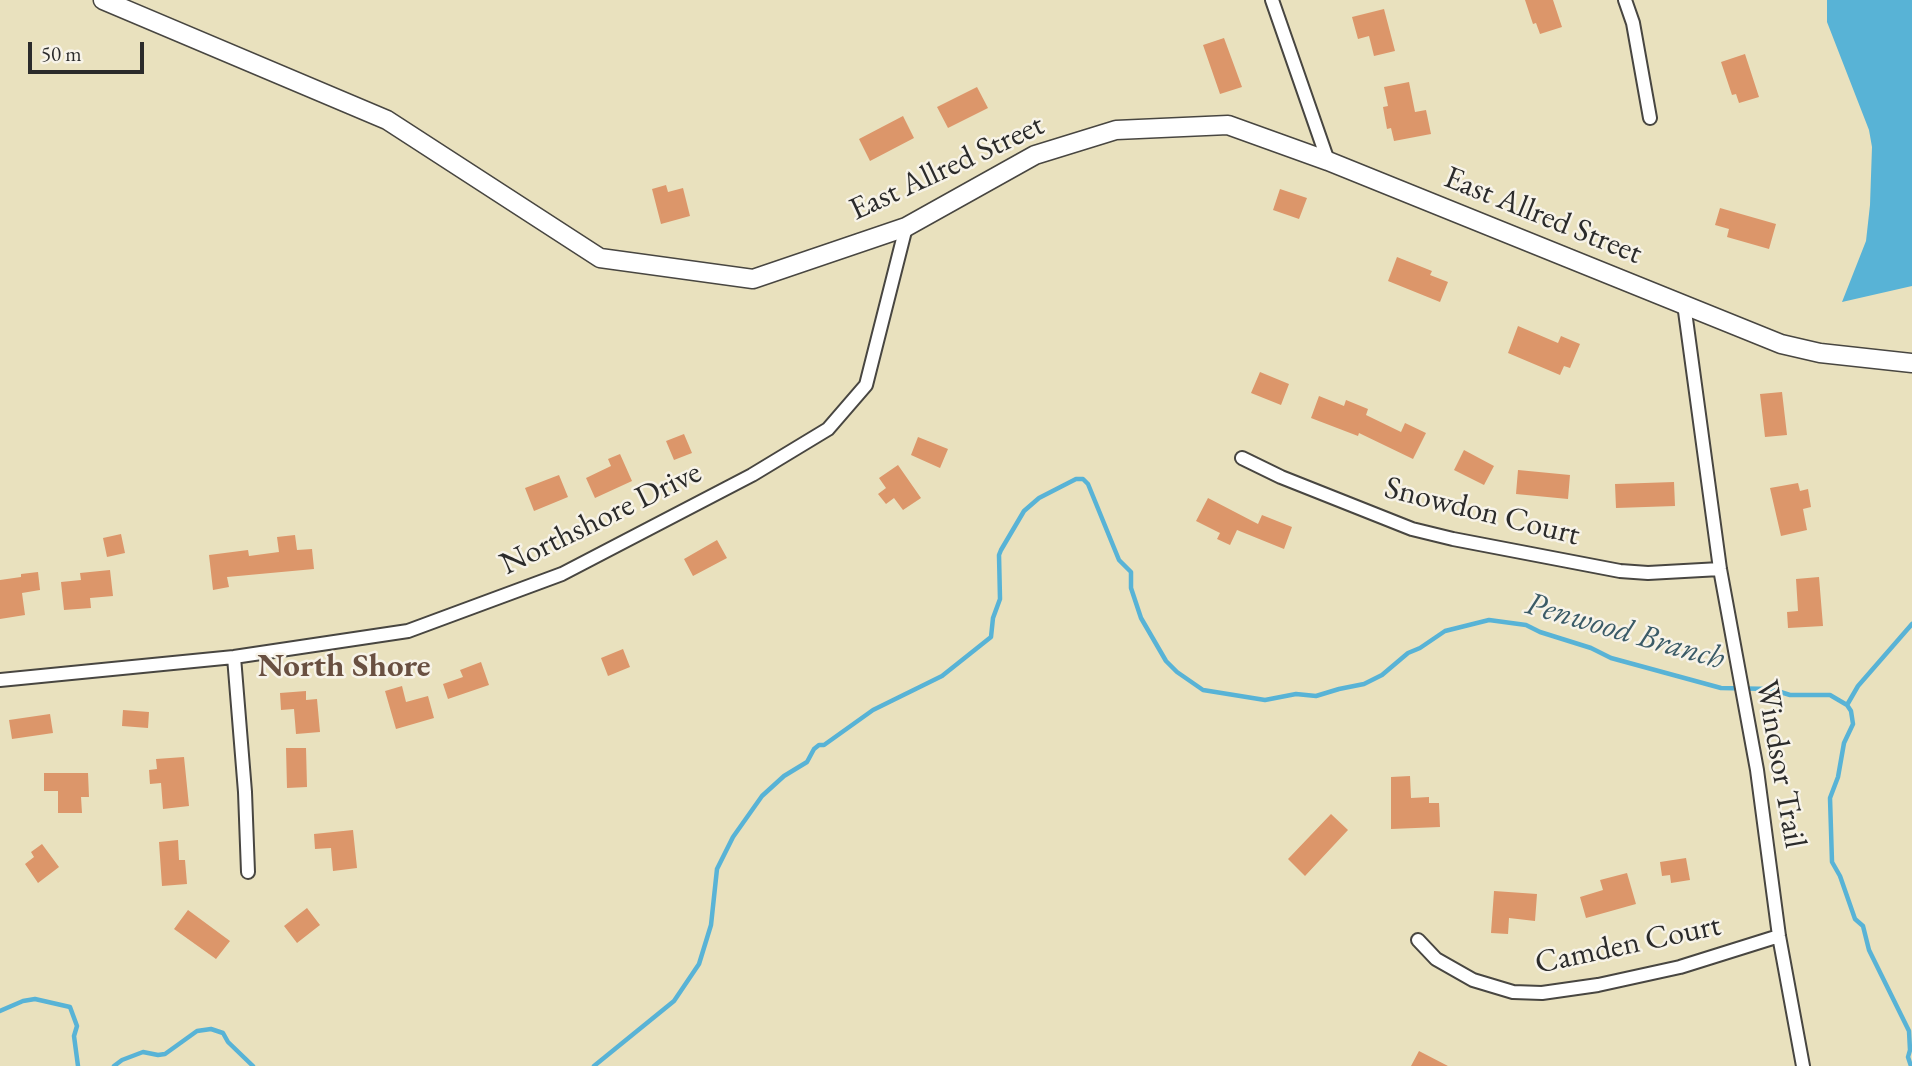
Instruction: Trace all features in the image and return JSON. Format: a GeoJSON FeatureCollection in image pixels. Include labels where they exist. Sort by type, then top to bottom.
{"type":"FeatureCollection","features":[{"type":"Feature","properties":{"kind":"street","name":"East Allred Street"},"geometry":{"type":"LineString","coordinates":[[103,0],[387,120],[600,258],[753,279],[906,227],[1035,155],[1116,130],[1228,124],[1328,161],[1782,344],[1820,353],[1912,363]]}},
{"type":"Feature","properties":{"kind":"street"},"geometry":{"type":"LineString","coordinates":[[1272,0],[1328,161]]}},
{"type":"Feature","properties":{"kind":"street"},"geometry":{"type":"LineString","coordinates":[[1625,0],[1633,23],[1650,118]]}},
{"type":"Feature","properties":{"kind":"street","name":"Northshore Drive"},"geometry":{"type":"LineString","coordinates":[[0,681],[234,657],[408,631],[562,574],[752,475],[828,429],[866,385],[906,227]]}},
{"type":"Feature","properties":{"kind":"street","name":"Windsor Trail"},"geometry":{"type":"LineString","coordinates":[[1684,304],[1720,569],[1757,769],[1779,936],[1803,1066]]}},
{"type":"Feature","properties":{"kind":"street","name":"Snowdon Court"},"geometry":{"type":"LineString","coordinates":[[1242,458],[1281,477],[1412,529],[1453,539],[1620,572],[1720,569]]}},
{"type":"Feature","properties":{"kind":"street"},"geometry":{"type":"LineString","coordinates":[[234,657],[245,792],[248,872]]}},
{"type":"Feature","properties":{"kind":"street","name":"Camden Court"},"geometry":{"type":"LineString","coordinates":[[1418,940],[1436,959],[1473,980],[1513,992],[1542,993],[1598,985],[1680,967],[1779,936]]}},
{"type":"Feature","properties":{"kind":"water"},"geometry":{"type":"Polygon","coordinates":[[[1827,0],[1912,0],[1912,286],[1842,302],[1866,241],[1872,147],[1869,130],[1827,22],[1827,0]]]}},
{"type":"Feature","properties":{"kind":"building"},"geometry":{"type":"Polygon","coordinates":[[[1525,0],[1553,0],[1562,27],[1540,34],[1536,23],[1533,24],[1525,0]]]}},
{"type":"Feature","properties":{"kind":"building"},"geometry":{"type":"Polygon","coordinates":[[[1384,9],[1395,51],[1374,56],[1369,36],[1358,39],[1352,17],[1384,9]]]}},
{"type":"Feature","properties":{"kind":"building"},"geometry":{"type":"Polygon","coordinates":[[[1224,38],[1242,87],[1220,94],[1203,45],[1224,38]]]}},
{"type":"Feature","properties":{"kind":"building"},"geometry":{"type":"Polygon","coordinates":[[[1745,54],[1759,97],[1739,103],[1736,94],[1732,95],[1721,62],[1745,54]]]}},
{"type":"Feature","properties":{"kind":"building"},"geometry":{"type":"Polygon","coordinates":[[[1409,82],[1415,112],[1426,110],[1431,134],[1394,141],[1391,128],[1387,129],[1383,107],[1388,106],[1384,87],[1409,82]]]}},
{"type":"Feature","properties":{"kind":"building"},"geometry":{"type":"Polygon","coordinates":[[[977,87],[988,108],[948,128],[937,107],[977,87]]]}},
{"type":"Feature","properties":{"kind":"building"},"geometry":{"type":"Polygon","coordinates":[[[903,116],[914,138],[870,161],[859,139],[903,116]]]}},
{"type":"Feature","properties":{"kind":"building"},"geometry":{"type":"Polygon","coordinates":[[[666,185],[668,192],[683,188],[690,216],[661,224],[652,189],[666,185]]]}},
{"type":"Feature","properties":{"kind":"building"},"geometry":{"type":"Polygon","coordinates":[[[1280,189],[1307,198],[1299,219],[1273,210],[1280,189]]]}},
{"type":"Feature","properties":{"kind":"building"},"geometry":{"type":"Polygon","coordinates":[[[1720,208],[1776,224],[1769,249],[1727,237],[1729,229],[1715,225],[1720,208]]]}},
{"type":"Feature","properties":{"kind":"building"},"geometry":{"type":"Polygon","coordinates":[[[1397,257],[1432,271],[1430,275],[1448,282],[1440,302],[1388,281],[1397,257]]]}},
{"type":"Feature","properties":{"kind":"building"},"geometry":{"type":"Polygon","coordinates":[[[1518,326],[1558,343],[1561,336],[1580,344],[1570,368],[1564,366],[1560,375],[1508,353],[1518,326]]]}},
{"type":"Feature","properties":{"kind":"building"},"geometry":{"type":"Polygon","coordinates":[[[1260,372],[1289,384],[1281,405],[1251,393],[1260,372]]]}},
{"type":"Feature","properties":{"kind":"building"},"geometry":{"type":"Polygon","coordinates":[[[1782,392],[1787,435],[1765,437],[1760,394],[1782,392]]]}},
{"type":"Feature","properties":{"kind":"building"},"geometry":{"type":"Polygon","coordinates":[[[1319,396],[1344,406],[1346,400],[1368,409],[1366,415],[1401,432],[1405,423],[1426,433],[1413,459],[1359,433],[1358,436],[1311,418],[1319,396]]]}},
{"type":"Feature","properties":{"kind":"building"},"geometry":{"type":"Polygon","coordinates":[[[684,434],[692,453],[674,460],[666,441],[684,434]]]}},
{"type":"Feature","properties":{"kind":"building"},"geometry":{"type":"Polygon","coordinates":[[[918,437],[948,449],[940,468],[911,455],[918,437]]]}},
{"type":"Feature","properties":{"kind":"building"},"geometry":{"type":"Polygon","coordinates":[[[1464,450],[1494,466],[1484,485],[1454,470],[1464,450]]]}},
{"type":"Feature","properties":{"kind":"building"},"geometry":{"type":"Polygon","coordinates":[[[620,454],[632,481],[595,498],[586,478],[611,466],[608,459],[620,454]]]}},
{"type":"Feature","properties":{"kind":"building"},"geometry":{"type":"Polygon","coordinates":[[[898,465],[921,498],[903,510],[894,498],[886,504],[878,494],[886,488],[879,478],[898,465]]]}},
{"type":"Feature","properties":{"kind":"building"},"geometry":{"type":"Polygon","coordinates":[[[1518,470],[1570,475],[1568,499],[1516,494],[1518,470]]]}},
{"type":"Feature","properties":{"kind":"building"},"geometry":{"type":"Polygon","coordinates":[[[559,475],[568,497],[534,511],[525,488],[559,475]]]}},
{"type":"Feature","properties":{"kind":"building"},"geometry":{"type":"Polygon","coordinates":[[[1674,482],[1675,506],[1616,508],[1615,484],[1674,482]]]}},
{"type":"Feature","properties":{"kind":"building"},"geometry":{"type":"Polygon","coordinates":[[[1798,483],[1800,491],[1808,489],[1811,507],[1803,509],[1807,530],[1781,536],[1770,488],[1798,483]]]}},
{"type":"Feature","properties":{"kind":"building"},"geometry":{"type":"Polygon","coordinates":[[[1208,498],[1258,524],[1262,515],[1292,527],[1284,549],[1237,530],[1230,545],[1217,539],[1220,533],[1196,521],[1208,498]]]}},
{"type":"Feature","properties":{"kind":"building"},"geometry":{"type":"Polygon","coordinates":[[[121,534],[125,553],[107,557],[103,538],[121,534]]]}},
{"type":"Feature","properties":{"kind":"building"},"geometry":{"type":"Polygon","coordinates":[[[295,535],[297,550],[312,549],[314,569],[227,577],[229,587],[213,590],[209,555],[248,550],[249,556],[279,552],[277,537],[295,535]]]}},
{"type":"Feature","properties":{"kind":"building"},"geometry":{"type":"Polygon","coordinates":[[[717,540],[727,558],[693,576],[684,559],[717,540]]]}},
{"type":"Feature","properties":{"kind":"building"},"geometry":{"type":"Polygon","coordinates":[[[110,570],[113,596],[90,598],[91,608],[64,610],[61,582],[81,580],[80,573],[110,570]]]}},
{"type":"Feature","properties":{"kind":"building"},"geometry":{"type":"Polygon","coordinates":[[[38,572],[40,590],[22,593],[25,615],[0,619],[0,580],[38,572]]]}},
{"type":"Feature","properties":{"kind":"building"},"geometry":{"type":"Polygon","coordinates":[[[1819,577],[1823,626],[1788,628],[1787,612],[1798,611],[1796,579],[1819,577]]]}},
{"type":"Feature","properties":{"kind":"building"},"geometry":{"type":"Polygon","coordinates":[[[623,649],[630,667],[608,676],[601,658],[623,649]]]}},
{"type":"Feature","properties":{"kind":"building"},"geometry":{"type":"Polygon","coordinates":[[[481,662],[489,685],[448,699],[443,684],[463,677],[460,670],[481,662]]]}},
{"type":"Feature","properties":{"kind":"building"},"geometry":{"type":"Polygon","coordinates":[[[402,686],[406,702],[428,696],[434,718],[396,729],[385,691],[402,686]]]}},
{"type":"Feature","properties":{"kind":"building"},"geometry":{"type":"Polygon","coordinates":[[[306,691],[306,700],[317,699],[320,732],[296,734],[294,709],[281,710],[280,693],[306,691]]]}},
{"type":"Feature","properties":{"kind":"building"},"geometry":{"type":"Polygon","coordinates":[[[123,710],[149,712],[148,728],[122,726],[123,710]]]}},
{"type":"Feature","properties":{"kind":"building"},"geometry":{"type":"Polygon","coordinates":[[[50,714],[53,733],[12,739],[9,720],[50,714]]]}},
{"type":"Feature","properties":{"kind":"building"},"geometry":{"type":"Polygon","coordinates":[[[286,748],[306,748],[307,787],[287,788],[286,748]]]}},
{"type":"Feature","properties":{"kind":"building"},"geometry":{"type":"Polygon","coordinates":[[[184,757],[189,806],[163,809],[161,783],[150,784],[149,770],[157,769],[156,759],[184,757]]]}},
{"type":"Feature","properties":{"kind":"building"},"geometry":{"type":"Polygon","coordinates":[[[44,773],[88,773],[89,797],[81,797],[82,813],[58,813],[58,791],[44,791],[44,773]]]}},
{"type":"Feature","properties":{"kind":"building"},"geometry":{"type":"Polygon","coordinates":[[[1410,776],[1411,798],[1429,797],[1429,803],[1439,803],[1440,827],[1391,829],[1391,777],[1410,776]]]}},
{"type":"Feature","properties":{"kind":"building"},"geometry":{"type":"Polygon","coordinates":[[[1331,814],[1348,830],[1305,876],[1288,859],[1331,814]]]}},
{"type":"Feature","properties":{"kind":"building"},"geometry":{"type":"Polygon","coordinates":[[[353,830],[357,868],[333,871],[331,848],[315,849],[314,834],[353,830]]]}},
{"type":"Feature","properties":{"kind":"building"},"geometry":{"type":"Polygon","coordinates":[[[178,840],[179,860],[185,860],[187,884],[162,886],[159,842],[178,840]]]}},
{"type":"Feature","properties":{"kind":"building"},"geometry":{"type":"Polygon","coordinates":[[[42,844],[59,867],[38,883],[25,864],[34,857],[31,852],[42,844]]]}},
{"type":"Feature","properties":{"kind":"building"},"geometry":{"type":"Polygon","coordinates":[[[1686,858],[1690,880],[1671,883],[1670,875],[1662,876],[1660,862],[1686,858]]]}},
{"type":"Feature","properties":{"kind":"building"},"geometry":{"type":"Polygon","coordinates":[[[1627,873],[1636,904],[1586,918],[1580,897],[1603,890],[1600,880],[1627,873]]]}},
{"type":"Feature","properties":{"kind":"building"},"geometry":{"type":"Polygon","coordinates":[[[1494,891],[1537,894],[1535,921],[1509,918],[1508,934],[1491,933],[1494,891]]]}},
{"type":"Feature","properties":{"kind":"building"},"geometry":{"type":"Polygon","coordinates":[[[307,908],[320,925],[297,943],[284,926],[307,908]]]}},
{"type":"Feature","properties":{"kind":"building"},"geometry":{"type":"Polygon","coordinates":[[[188,910],[230,941],[216,959],[174,929],[188,910]]]}},
{"type":"Feature","properties":{"kind":"building"},"geometry":{"type":"Polygon","coordinates":[[[1419,1051],[1448,1066],[1411,1066],[1419,1051]]]}},
{"type":"Feature","properties":{"kind":"waterway","name":"Penwood Branch"},"geometry":{"type":"LineString","coordinates":[[594,1066],[674,1001],[699,964],[711,925],[717,869],[733,837],[762,796],[784,776],[807,762],[819,745],[824,745],[873,710],[942,676],[991,637],[993,618],[1000,599],[1001,550],[1024,511],[1039,498],[1076,479],[1083,479],[1088,484],[1119,560],[1131,572],[1131,588],[1141,618],[1166,661],[1203,690],[1265,700],[1296,694],[1316,696],[1364,684],[1382,675],[1408,653],[1445,631],[1489,620],[1526,625],[1611,658],[1721,688],[1771,689],[1790,695],[1830,695],[1847,705],[1853,724],[1844,743],[1838,777],[1830,798],[1832,862],[1840,876],[1855,919],[1863,926],[1869,950],[1909,1031],[1908,1057],[1911,1066]]}},
{"type":"Feature","properties":{"kind":"waterway"},"geometry":{"type":"LineString","coordinates":[[1847,705],[1858,686],[1912,624]]}},
{"type":"Feature","properties":{"kind":"waterway","name":"Penwood Branch"},"geometry":{"type":"LineString","coordinates":[[0,1011],[35,999],[70,1007],[77,1026],[74,1036],[78,1066]]}},
{"type":"Feature","properties":{"kind":"waterway","name":"Penwood Branch"},"geometry":{"type":"LineString","coordinates":[[114,1066],[143,1052],[165,1054],[197,1031],[211,1029],[223,1033],[228,1042],[253,1066]]}},
{"type":"Feature","properties":{"kind":"district","name":"North Shore"},"geometry":{"type":"Point","coordinates":[344,667]}}]}
